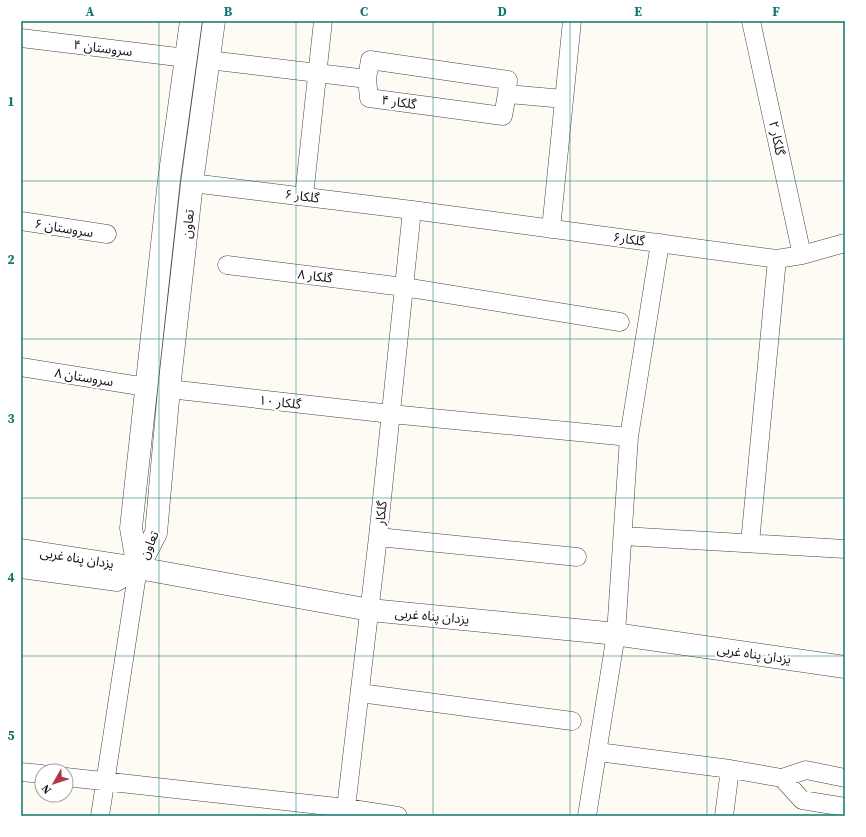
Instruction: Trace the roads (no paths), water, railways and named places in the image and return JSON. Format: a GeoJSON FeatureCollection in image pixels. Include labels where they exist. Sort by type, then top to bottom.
{"type":"FeatureCollection","features":[{"type":"Feature","properties":{"kind":"street","name":"تعاون"},"geometry":{"type":"LineString","coordinates":[[138,568],[131,528],[169,180],[191,21]]}},
{"type":"Feature","properties":{"kind":"street","name":"تعاون"},"geometry":{"type":"LineString","coordinates":[[138,568],[156,533],[169,389],[192,183],[214,21]]}},
{"type":"Feature","properties":{"kind":"street"},"geometry":{"type":"LineString","coordinates":[[304,196],[323,21]]}},
{"type":"Feature","properties":{"kind":"street"},"geometry":{"type":"LineString","coordinates":[[551,229],[572,21]]}},
{"type":"Feature","properties":{"kind":"street","name":"گلکار ۲"},"geometry":{"type":"LineString","coordinates":[[752,21],[802,255]]}},
{"type":"Feature","properties":{"kind":"street","name":"سروستان ۴"},"geometry":{"type":"LineString","coordinates":[[21,38],[186,58]]}},
{"type":"Feature","properties":{"kind":"street"},"geometry":{"type":"LineString","coordinates":[[209,60],[367,79],[370,60],[508,80],[507,94],[564,99]]}},
{"type":"Feature","properties":{"kind":"street","name":"گلکار ۴"},"geometry":{"type":"LineString","coordinates":[[367,79],[369,98],[503,116],[507,94]]}},
{"type":"Feature","properties":{"kind":"street","name":"گلکار ۶"},"geometry":{"type":"LineString","coordinates":[[192,183],[412,210]]}},
{"type":"Feature","properties":{"kind":"street","name":"گلکار۶"},"geometry":{"type":"LineString","coordinates":[[412,210],[777,259],[802,255],[845,243]]}},
{"type":"Feature","properties":{"kind":"street","name":"گلکار"},"geometry":{"type":"LineString","coordinates":[[346,812],[370,610],[412,210]]}},
{"type":"Feature","properties":{"kind":"street","name":"سروستان ۶"},"geometry":{"type":"LineString","coordinates":[[21,221],[107,234]]}},
{"type":"Feature","properties":{"kind":"street"},"geometry":{"type":"LineString","coordinates":[[587,816],[616,634],[629,437],[660,243]]}},
{"type":"Feature","properties":{"kind":"street"},"geometry":{"type":"LineString","coordinates":[[750,543],[777,259]]}},
{"type":"Feature","properties":{"kind":"street","name":"گلکار ۸"},"geometry":{"type":"LineString","coordinates":[[227,265],[404,287],[620,322]]}},
{"type":"Feature","properties":{"kind":"street","name":"سروستان ۸"},"geometry":{"type":"LineString","coordinates":[[21,367],[146,387]]}},
{"type":"Feature","properties":{"kind":"street","name":"گلکار ۱۰"},"geometry":{"type":"LineString","coordinates":[[169,389],[391,414],[629,437]]}},
{"type":"Feature","properties":{"kind":"street"},"geometry":{"type":"LineString","coordinates":[[137,480],[139,486],[149,491],[155,490],[161,485]]}},
{"type":"Feature","properties":{"kind":"street"},"geometry":{"type":"LineString","coordinates":[[623,536],[845,549]]}},
{"type":"Feature","properties":{"kind":"street"},"geometry":{"type":"LineString","coordinates":[[378,537],[577,557]]}},
{"type":"Feature","properties":{"kind":"street","name":"یزدان پناه غربی"},"geometry":{"type":"LineString","coordinates":[[21,550],[138,568],[370,610],[616,634],[845,667]]}},
{"type":"Feature","properties":{"kind":"street"},"geometry":{"type":"LineString","coordinates":[[21,569],[117,582],[138,568]]}},
{"type":"Feature","properties":{"kind":"street"},"geometry":{"type":"LineString","coordinates":[[100,816],[138,568]]}},
{"type":"Feature","properties":{"kind":"street"},"geometry":{"type":"LineString","coordinates":[[360,693],[572,722]]}},
{"type":"Feature","properties":{"kind":"street"},"geometry":{"type":"LineString","coordinates":[[598,752],[730,769],[782,778],[806,770],[845,778]]}},
{"type":"Feature","properties":{"kind":"street"},"geometry":{"type":"LineString","coordinates":[[724,816],[730,769]]}},
{"type":"Feature","properties":{"kind":"street"},"geometry":{"type":"LineString","coordinates":[[21,772],[34,773]]}},
{"type":"Feature","properties":{"kind":"street"},"geometry":{"type":"LineString","coordinates":[[74,778],[346,812],[398,816]]}},
{"type":"Feature","properties":{"kind":"street"},"geometry":{"type":"LineString","coordinates":[[782,778],[802,800],[845,807]]}}]}
